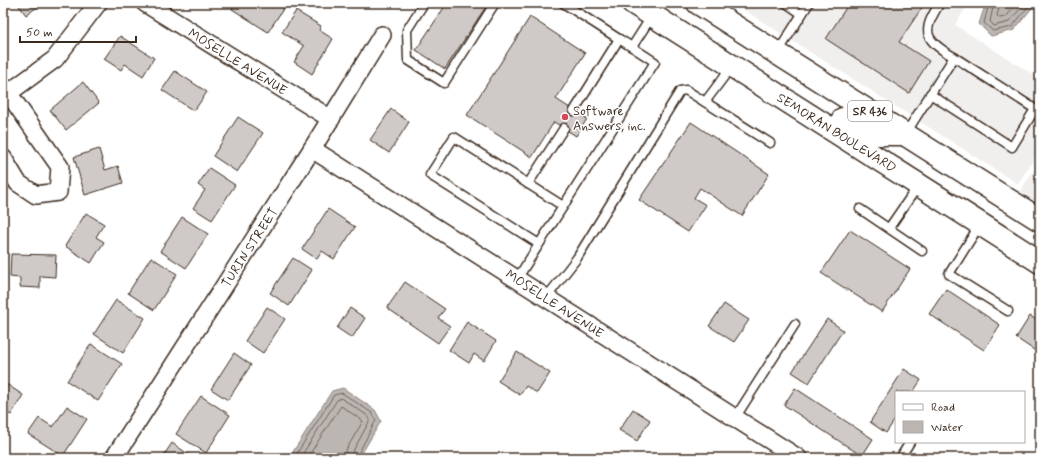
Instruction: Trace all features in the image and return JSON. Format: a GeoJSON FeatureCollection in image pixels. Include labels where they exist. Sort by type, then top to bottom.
{"type":"FeatureCollection","features":[{"type":"Feature","properties":{"kind":"main road","name":"SEMORAN BOULEVARD"},"geometry":{"type":"LineString","coordinates":[[633,3],[1040,262]]}},
{"type":"Feature","properties":{"kind":"main road","name":"SR 436"},"geometry":{"type":"LineString","coordinates":[[698,3],[1040,220]]}},
{"type":"Feature","properties":{"kind":"main road"},"geometry":{"type":"LineString","coordinates":[[732,66],[768,71],[867,134],[906,134]]}},
{"type":"Feature","properties":{"kind":"street"},"geometry":{"type":"LineString","coordinates":[[3,158],[18,184],[36,195],[58,192],[60,167],[6,95],[55,59],[98,3]]}},
{"type":"Feature","properties":{"kind":"street","name":"MOSELLE AVENUE"},"geometry":{"type":"LineString","coordinates":[[145,3],[331,119]]}},
{"type":"Feature","properties":{"kind":"street","name":"TURIN STREET"},"geometry":{"type":"LineString","coordinates":[[114,458],[312,149],[382,35]]}},
{"type":"Feature","properties":{"kind":"street","name":"MOSELLE AVENUE"},"geometry":{"type":"LineString","coordinates":[[312,149],[798,458]]}},
{"type":"Feature","properties":{"kind":"lane"},"geometry":{"type":"LineString","coordinates":[[424,3],[407,30],[408,60],[444,83],[495,3]]}},
{"type":"Feature","properties":{"kind":"lane"},"geometry":{"type":"LineString","coordinates":[[517,279],[655,62],[563,3]]}},
{"type":"Feature","properties":{"kind":"lane"},"geometry":{"type":"LineString","coordinates":[[786,3],[802,14]]}},
{"type":"Feature","properties":{"kind":"lane"},"geometry":{"type":"LineString","coordinates":[[778,53],[809,3]]}},
{"type":"Feature","properties":{"kind":"lane"},"geometry":{"type":"LineString","coordinates":[[930,94],[1012,147],[1035,109],[954,57],[937,48],[929,38],[927,29],[930,18],[940,3]]}},
{"type":"Feature","properties":{"kind":"lane"},"geometry":{"type":"LineString","coordinates":[[632,47],[646,25],[655,17]]}},
{"type":"Feature","properties":{"kind":"lane"},"geometry":{"type":"LineString","coordinates":[[574,111],[619,39]]}},
{"type":"Feature","properties":{"kind":"lane"},"geometry":{"type":"LineString","coordinates":[[906,134],[954,57]]}},
{"type":"Feature","properties":{"kind":"lane"},"geometry":{"type":"LineString","coordinates":[[705,102],[732,66]]}},
{"type":"Feature","properties":{"kind":"lane"},"geometry":{"type":"LineString","coordinates":[[546,298],[577,258],[680,90],[686,90],[770,143]]}},
{"type":"Feature","properties":{"kind":"lane"},"geometry":{"type":"LineString","coordinates":[[528,184],[564,128]]}},
{"type":"Feature","properties":{"kind":"lane"},"geometry":{"type":"LineString","coordinates":[[539,244],[430,175],[454,137],[563,206]]}},
{"type":"Feature","properties":{"kind":"lane"},"geometry":{"type":"LineString","coordinates":[[889,228],[919,184]]}},
{"type":"Feature","properties":{"kind":"lane"},"geometry":{"type":"LineString","coordinates":[[860,209],[922,250]]}},
{"type":"Feature","properties":{"kind":"lane"},"geometry":{"type":"LineString","coordinates":[[980,225],[949,274],[1008,311]]}},
{"type":"Feature","properties":{"kind":"lane"},"geometry":{"type":"LineString","coordinates":[[735,418],[795,324]]}},
{"type":"Feature","properties":{"kind":"lane"},"geometry":{"type":"LineString","coordinates":[[900,458],[909,443]]}},
{"type":"Feature","properties":{"kind":"shaded area"},"geometry":{"type":"Polygon","coordinates":[[[733,3],[969,3],[955,25],[1040,79],[1040,149],[1018,184],[733,3]]]}},
{"type":"Feature","properties":{"kind":"shaded area"},"geometry":{"type":"Polygon","coordinates":[[[1040,160],[1040,205],[1020,192],[1040,160]]]}},
{"type":"Feature","properties":{"kind":"water"},"geometry":{"type":"Polygon","coordinates":[[[986,3],[1036,3],[1014,30],[991,36],[979,24],[986,3]]]}},
{"type":"Feature","properties":{"kind":"water"},"geometry":{"type":"Polygon","coordinates":[[[343,388],[375,410],[381,421],[359,458],[289,458],[332,391],[343,388]]]}},
{"type":"Feature","properties":{"kind":"building"},"geometry":{"type":"Polygon","coordinates":[[[17,3],[43,3],[26,15],[17,3]]]}},
{"type":"Feature","properties":{"kind":"building"},"geometry":{"type":"Polygon","coordinates":[[[236,3],[287,3],[268,32],[232,9],[236,3]]]}},
{"type":"Feature","properties":{"kind":"building"},"geometry":{"type":"Polygon","coordinates":[[[447,3],[484,3],[487,5],[445,69],[416,50],[447,3]]]}},
{"type":"Feature","properties":{"kind":"building"},"geometry":{"type":"Polygon","coordinates":[[[849,3],[925,3],[899,42],[929,61],[909,93],[826,39],[849,3]]]}},
{"type":"Feature","properties":{"kind":"building"},"geometry":{"type":"Polygon","coordinates":[[[296,11],[321,26],[319,30],[333,39],[312,74],[294,62],[304,46],[282,32],[296,11]]]}},
{"type":"Feature","properties":{"kind":"building"},"geometry":{"type":"Polygon","coordinates":[[[530,17],[585,53],[556,99],[587,119],[576,136],[554,122],[532,157],[467,115],[530,17]]]}},
{"type":"Feature","properties":{"kind":"building"},"geometry":{"type":"Polygon","coordinates":[[[120,36],[154,58],[143,76],[125,64],[121,70],[104,59],[120,36]]]}},
{"type":"Feature","properties":{"kind":"building"},"geometry":{"type":"Polygon","coordinates":[[[175,71],[207,92],[194,111],[162,90],[175,71]]]}},
{"type":"Feature","properties":{"kind":"building"},"geometry":{"type":"Polygon","coordinates":[[[83,82],[99,103],[66,130],[50,110],[83,82]]]}},
{"type":"Feature","properties":{"kind":"building"},"geometry":{"type":"Polygon","coordinates":[[[391,109],[409,122],[389,153],[370,140],[391,109]]]}},
{"type":"Feature","properties":{"kind":"building"},"geometry":{"type":"Polygon","coordinates":[[[238,117],[263,133],[237,172],[213,156],[238,117]]]}},
{"type":"Feature","properties":{"kind":"building"},"geometry":{"type":"Polygon","coordinates":[[[691,122],[769,174],[742,216],[700,188],[694,198],[706,205],[688,232],[639,200],[691,122]]]}},
{"type":"Feature","properties":{"kind":"building"},"geometry":{"type":"Polygon","coordinates":[[[99,149],[105,170],[118,166],[123,183],[85,195],[74,157],[99,149]]]}},
{"type":"Feature","properties":{"kind":"building"},"geometry":{"type":"Polygon","coordinates":[[[209,168],[235,185],[212,220],[193,208],[205,190],[198,185],[209,168]]]}},
{"type":"Feature","properties":{"kind":"building"},"geometry":{"type":"Polygon","coordinates":[[[328,209],[355,227],[334,259],[322,251],[317,259],[302,249],[328,209]]]}},
{"type":"Feature","properties":{"kind":"building"},"geometry":{"type":"Polygon","coordinates":[[[86,213],[104,224],[96,237],[104,242],[91,263],[65,246],[86,213]]]}},
{"type":"Feature","properties":{"kind":"building"},"geometry":{"type":"Polygon","coordinates":[[[182,217],[208,234],[186,268],[160,251],[182,217]]]}},
{"type":"Feature","properties":{"kind":"building"},"geometry":{"type":"Polygon","coordinates":[[[850,230],[910,269],[882,312],[821,273],[850,230]]]}},
{"type":"Feature","properties":{"kind":"building"},"geometry":{"type":"Polygon","coordinates":[[[11,254],[56,255],[55,277],[40,276],[40,288],[20,287],[20,278],[10,277],[11,254]]]}},
{"type":"Feature","properties":{"kind":"building"},"geometry":{"type":"Polygon","coordinates":[[[151,257],[177,274],[154,310],[128,293],[151,257]]]}},
{"type":"Feature","properties":{"kind":"building"},"geometry":{"type":"Polygon","coordinates":[[[293,258],[312,270],[289,306],[270,293],[293,258]]]}},
{"type":"Feature","properties":{"kind":"building"},"geometry":{"type":"Polygon","coordinates":[[[405,282],[445,309],[438,318],[450,326],[438,343],[387,308],[405,282]]]}},
{"type":"Feature","properties":{"kind":"building"},"geometry":{"type":"Polygon","coordinates":[[[946,289],[1000,325],[984,350],[929,314],[946,289]]]}},
{"type":"Feature","properties":{"kind":"building"},"geometry":{"type":"Polygon","coordinates":[[[116,300],[145,318],[123,353],[94,334],[116,300]]]}},
{"type":"Feature","properties":{"kind":"building"},"geometry":{"type":"Polygon","coordinates":[[[724,304],[749,320],[734,342],[709,326],[724,304]]]}},
{"type":"Feature","properties":{"kind":"building"},"geometry":{"type":"Polygon","coordinates":[[[267,307],[285,319],[263,353],[245,341],[267,307]]]}},
{"type":"Feature","properties":{"kind":"building"},"geometry":{"type":"Polygon","coordinates":[[[350,308],[365,318],[352,338],[337,328],[350,308]]]}},
{"type":"Feature","properties":{"kind":"building"},"geometry":{"type":"Polygon","coordinates":[[[1030,316],[1040,322],[1040,354],[1016,338],[1030,316]]]}},
{"type":"Feature","properties":{"kind":"building"},"geometry":{"type":"Polygon","coordinates":[[[827,319],[843,330],[809,383],[792,372],[827,319]]]}},
{"type":"Feature","properties":{"kind":"building"},"geometry":{"type":"Polygon","coordinates":[[[467,322],[496,341],[484,361],[474,354],[469,363],[449,350],[467,322]]]}},
{"type":"Feature","properties":{"kind":"building"},"geometry":{"type":"Polygon","coordinates":[[[91,344],[122,364],[98,401],[67,381],[91,344]]]}},
{"type":"Feature","properties":{"kind":"building"},"geometry":{"type":"Polygon","coordinates":[[[517,352],[550,373],[537,393],[526,386],[520,395],[498,381],[517,352]]]}},
{"type":"Feature","properties":{"kind":"building"},"geometry":{"type":"Polygon","coordinates":[[[234,353],[251,365],[228,400],[211,389],[234,353]]]}},
{"type":"Feature","properties":{"kind":"building"},"geometry":{"type":"Polygon","coordinates":[[[904,369],[921,380],[914,391],[895,391],[895,420],[886,433],[870,422],[904,369]]]}},
{"type":"Feature","properties":{"kind":"building"},"geometry":{"type":"Polygon","coordinates":[[[3,382],[23,395],[11,415],[3,410],[3,382]]]}},
{"type":"Feature","properties":{"kind":"building"},"geometry":{"type":"Polygon","coordinates":[[[795,388],[873,439],[862,456],[784,405],[795,388]]]}},
{"type":"Feature","properties":{"kind":"building"},"geometry":{"type":"Polygon","coordinates":[[[201,396],[230,415],[206,453],[176,434],[201,396]]]}},
{"type":"Feature","properties":{"kind":"building"},"geometry":{"type":"Polygon","coordinates":[[[67,406],[87,419],[63,456],[28,434],[39,418],[53,427],[67,406]]]}},
{"type":"Feature","properties":{"kind":"building"},"geometry":{"type":"Polygon","coordinates":[[[633,409],[650,420],[637,441],[619,430],[633,409]]]}},
{"type":"Feature","properties":{"kind":"building"},"geometry":{"type":"Polygon","coordinates":[[[172,443],[191,456],[190,458],[162,458],[172,443]]]}},
{"type":"Feature","properties":{"kind":"place","name":"Software Answers, inc."},"geometry":{"type":"Point","coordinates":[565,117]}}]}
